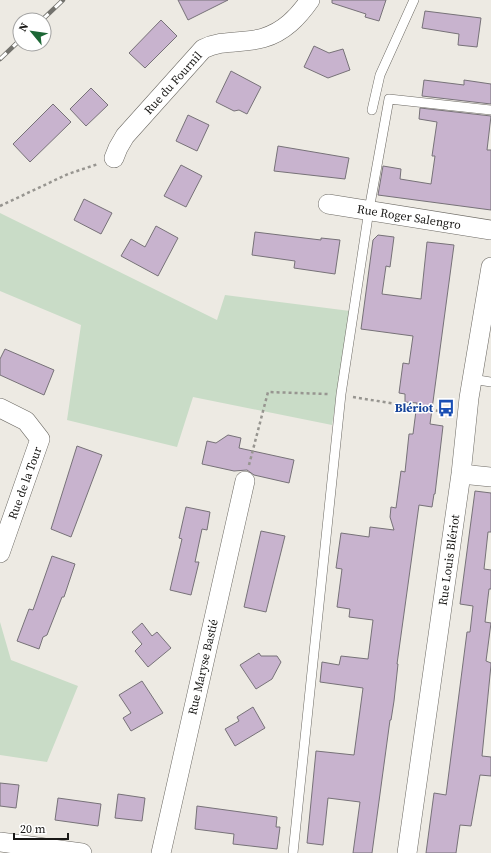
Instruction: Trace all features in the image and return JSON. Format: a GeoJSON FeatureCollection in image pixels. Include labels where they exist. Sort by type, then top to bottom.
{"type":"FeatureCollection","features":[{"type":"Feature","properties":{"kind":"street","name":"Rue du Fournil"},"geometry":{"type":"LineString","coordinates":[[114,158],[125,136],[203,50],[212,44],[263,38],[279,32],[292,23],[310,0]]}},
{"type":"Feature","properties":{"kind":"street","name":"Rue Roger Salengro"},"geometry":{"type":"LineString","coordinates":[[328,204],[491,230]]}},
{"type":"Feature","properties":{"kind":"street","name":"Rue Louis Blériot"},"geometry":{"type":"LineString","coordinates":[[407,853],[461,474],[466,416],[491,267]]}},
{"type":"Feature","properties":{"kind":"street","name":"Rue de la Tour"},"geometry":{"type":"LineString","coordinates":[[0,408],[26,421],[40,439],[0,553]]}},
{"type":"Feature","properties":{"kind":"street"},"geometry":{"type":"LineString","coordinates":[[461,474],[491,477]]}},
{"type":"Feature","properties":{"kind":"street","name":"Rue Maryse Bastié"},"geometry":{"type":"LineString","coordinates":[[161,853],[244,481]]}},
{"type":"Feature","properties":{"kind":"street"},"geometry":{"type":"LineString","coordinates":[[0,842],[82,853]]}},
{"type":"Feature","properties":{"kind":"lane"},"geometry":{"type":"LineString","coordinates":[[372,110],[380,75],[414,0]]}},
{"type":"Feature","properties":{"kind":"lane"},"geometry":{"type":"LineString","coordinates":[[293,853],[341,394],[369,210],[389,98],[491,110]]}},
{"type":"Feature","properties":{"kind":"lane"},"geometry":{"type":"LineString","coordinates":[[472,380],[491,382]]}},
{"type":"Feature","properties":{"kind":"path"},"geometry":{"type":"LineString","coordinates":[[0,206],[68,174],[114,158]]}},
{"type":"Feature","properties":{"kind":"green space"},"geometry":{"type":"Polygon","coordinates":[[[0,213],[217,320],[225,295],[350,311],[332,425],[193,397],[177,447],[67,420],[81,325],[0,291],[0,213]]]}},
{"type":"Feature","properties":{"kind":"green space"},"geometry":{"type":"Polygon","coordinates":[[[0,622],[11,660],[78,686],[47,762],[0,755],[0,622]]]}},
{"type":"Feature","properties":{"kind":"building"},"geometry":{"type":"Polygon","coordinates":[[[178,0],[228,0],[188,20],[178,0]]]}},
{"type":"Feature","properties":{"kind":"building"},"geometry":{"type":"Polygon","coordinates":[[[332,0],[386,0],[379,21],[365,17],[366,14],[332,3],[332,0]]]}},
{"type":"Feature","properties":{"kind":"building"},"geometry":{"type":"Polygon","coordinates":[[[425,11],[481,18],[477,47],[458,45],[459,34],[422,28],[425,11]]]}},
{"type":"Feature","properties":{"kind":"building"},"geometry":{"type":"Polygon","coordinates":[[[161,20],[177,36],[145,68],[129,53],[161,20]]]}},
{"type":"Feature","properties":{"kind":"building"},"geometry":{"type":"Polygon","coordinates":[[[314,46],[329,53],[343,49],[350,70],[328,78],[304,67],[314,46]]]}},
{"type":"Feature","properties":{"kind":"building"},"geometry":{"type":"Polygon","coordinates":[[[231,71],[261,87],[247,114],[239,110],[234,111],[216,102],[231,71]]]}},
{"type":"Feature","properties":{"kind":"building"},"geometry":{"type":"Polygon","coordinates":[[[424,80],[464,85],[464,80],[491,84],[491,104],[422,96],[424,80]]]}},
{"type":"Feature","properties":{"kind":"building"},"geometry":{"type":"Polygon","coordinates":[[[91,88],[108,105],[86,126],[70,109],[91,88]]]}},
{"type":"Feature","properties":{"kind":"building"},"geometry":{"type":"Polygon","coordinates":[[[53,104],[71,122],[30,162],[13,144],[53,104]]]}},
{"type":"Feature","properties":{"kind":"building"},"geometry":{"type":"Polygon","coordinates":[[[420,108],[491,116],[487,150],[491,150],[491,210],[378,195],[383,166],[401,169],[400,179],[431,184],[435,156],[432,156],[437,122],[419,119],[420,108]]]}},
{"type":"Feature","properties":{"kind":"building"},"geometry":{"type":"Polygon","coordinates":[[[188,115],[209,125],[197,151],[176,141],[188,115]]]}},
{"type":"Feature","properties":{"kind":"building"},"geometry":{"type":"Polygon","coordinates":[[[278,146],[349,158],[345,179],[274,171],[278,146]]]}},
{"type":"Feature","properties":{"kind":"building"},"geometry":{"type":"Polygon","coordinates":[[[181,165],[202,176],[186,207],[164,196],[181,165]]]}},
{"type":"Feature","properties":{"kind":"building"},"geometry":{"type":"Polygon","coordinates":[[[84,199],[112,213],[101,234],[74,220],[84,199]]]}},
{"type":"Feature","properties":{"kind":"building"},"geometry":{"type":"Polygon","coordinates":[[[156,226],[178,238],[158,276],[121,256],[131,239],[145,247],[156,226]]]}},
{"type":"Feature","properties":{"kind":"building"},"geometry":{"type":"Polygon","coordinates":[[[255,232],[321,240],[321,238],[340,240],[335,274],[294,268],[295,261],[252,255],[255,232]]]}},
{"type":"Feature","properties":{"kind":"building"},"geometry":{"type":"Polygon","coordinates":[[[378,235],[394,237],[390,267],[386,266],[382,294],[421,299],[427,242],[454,245],[430,424],[443,426],[435,494],[432,507],[419,505],[397,664],[394,701],[390,720],[372,853],[353,853],[360,802],[328,798],[323,845],[307,843],[316,751],[354,755],[363,688],[320,682],[322,662],[339,665],[341,656],[368,659],[373,620],[349,617],[350,609],[337,607],[342,569],[336,568],[341,533],[369,537],[370,527],[394,530],[390,517],[391,507],[396,508],[401,471],[405,472],[409,434],[413,434],[417,403],[405,402],[405,394],[399,393],[403,363],[409,364],[413,336],[361,329],[373,240],[378,235]]]}},
{"type":"Feature","properties":{"kind":"building"},"geometry":{"type":"Polygon","coordinates":[[[5,349],[54,370],[44,395],[0,375],[0,359],[5,349]]]}},
{"type":"Feature","properties":{"kind":"building"},"geometry":{"type":"Polygon","coordinates":[[[228,435],[241,438],[239,448],[294,460],[289,483],[254,475],[247,470],[234,471],[202,464],[207,441],[216,443],[228,435]]]}},
{"type":"Feature","properties":{"kind":"building"},"geometry":{"type":"Polygon","coordinates":[[[77,446],[102,455],[71,537],[51,529],[77,446]]]}},
{"type":"Feature","properties":{"kind":"building"},"geometry":{"type":"Polygon","coordinates":[[[475,491],[491,493],[491,532],[488,532],[484,569],[491,570],[491,589],[489,589],[485,622],[491,623],[486,661],[491,663],[491,665],[482,756],[491,757],[491,776],[480,775],[471,826],[460,825],[456,853],[426,853],[434,793],[446,795],[467,632],[470,632],[473,606],[460,604],[475,491]]]}},
{"type":"Feature","properties":{"kind":"building"},"geometry":{"type":"Polygon","coordinates":[[[186,507],[210,512],[207,530],[202,529],[195,562],[199,562],[191,595],[170,590],[182,539],[179,538],[186,507]]]}},
{"type":"Feature","properties":{"kind":"building"},"geometry":{"type":"Polygon","coordinates":[[[261,531],[285,536],[266,612],[244,607],[261,531]]]}},
{"type":"Feature","properties":{"kind":"building"},"geometry":{"type":"Polygon","coordinates":[[[52,556],[75,564],[64,597],[62,597],[47,635],[43,637],[39,649],[17,641],[29,609],[33,610],[52,556]]]}},
{"type":"Feature","properties":{"kind":"building"},"geometry":{"type":"Polygon","coordinates":[[[142,623],[152,636],[157,632],[171,648],[148,667],[135,651],[142,644],[132,632],[142,623]]]}},
{"type":"Feature","properties":{"kind":"building"},"geometry":{"type":"Polygon","coordinates":[[[259,653],[261,656],[277,656],[281,662],[272,679],[256,689],[240,665],[259,653]]]}},
{"type":"Feature","properties":{"kind":"building"},"geometry":{"type":"Polygon","coordinates":[[[142,681],[163,713],[131,731],[123,718],[131,713],[119,695],[142,681]]]}},
{"type":"Feature","properties":{"kind":"building"},"geometry":{"type":"Polygon","coordinates":[[[253,707],[265,728],[235,746],[225,729],[239,721],[237,717],[253,707]]]}},
{"type":"Feature","properties":{"kind":"building"},"geometry":{"type":"Polygon","coordinates":[[[0,783],[19,785],[16,808],[0,806],[0,783]]]}},
{"type":"Feature","properties":{"kind":"building"},"geometry":{"type":"Polygon","coordinates":[[[118,794],[145,798],[142,821],[115,818],[118,794]]]}},
{"type":"Feature","properties":{"kind":"building"},"geometry":{"type":"Polygon","coordinates":[[[58,798],[101,804],[98,826],[55,820],[58,798]]]}},
{"type":"Feature","properties":{"kind":"building"},"geometry":{"type":"Polygon","coordinates":[[[197,806],[277,817],[276,827],[280,827],[277,849],[233,844],[234,834],[195,829],[197,806]]]}},
{"type":"Feature","properties":{"kind":"railway"},"geometry":{"type":"LineString","coordinates":[[50,12],[63,0]]}},
{"type":"Feature","properties":{"kind":"railway"},"geometry":{"type":"LineString","coordinates":[[0,59],[12,48]]}},
{"type":"Feature","properties":{"kind":"place","name":"Blériot"},"geometry":{"type":"Point","coordinates":[446,408]}}]}
